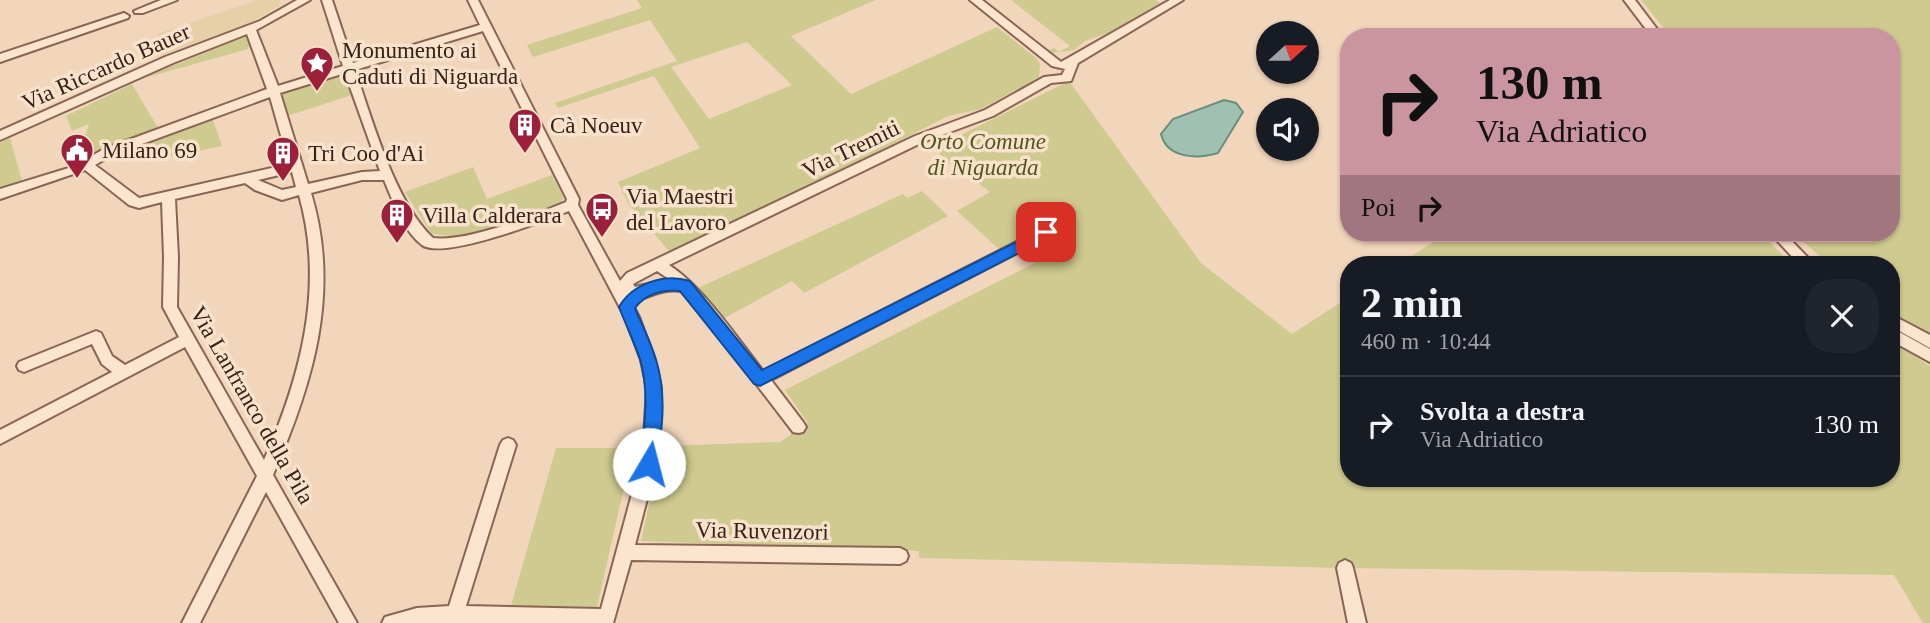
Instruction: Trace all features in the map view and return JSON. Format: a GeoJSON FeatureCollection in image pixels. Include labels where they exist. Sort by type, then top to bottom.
{"type":"FeatureCollection","features":[{"type":"Feature","properties":{"kind":"street"},"geometry":{"type":"LineString","coordinates":[[139,11],[172,0]]}},
{"type":"Feature","properties":{"kind":"street","name":"Via Riccardo Bauer"},"geometry":{"type":"LineString","coordinates":[[0,136],[169,60],[250,28],[304,0]]}},
{"type":"Feature","properties":{"kind":"street"},"geometry":{"type":"LineString","coordinates":[[327,0],[387,175],[419,236],[429,243],[452,244],[572,205]]}},
{"type":"Feature","properties":{"kind":"street"},"geometry":{"type":"LineString","coordinates":[[473,0],[573,199],[572,205],[620,291],[631,301]]}},
{"type":"Feature","properties":{"kind":"street"},"geometry":{"type":"LineString","coordinates":[[975,0],[1056,68]]}},
{"type":"Feature","properties":{"kind":"street"},"geometry":{"type":"LineString","coordinates":[[1629,0],[1651,28]]}},
{"type":"Feature","properties":{"kind":"street","name":"Via Tremiti"},"geometry":{"type":"LineString","coordinates":[[668,270],[919,138],[989,113],[1056,68],[1174,1]]}},
{"type":"Feature","properties":{"kind":"street"},"geometry":{"type":"LineString","coordinates":[[0,58],[124,16]]}},
{"type":"Feature","properties":{"kind":"street"},"geometry":{"type":"LineString","coordinates":[[0,194],[36,184],[88,164],[108,152],[274,91],[487,26]]}},
{"type":"Feature","properties":{"kind":"street"},"geometry":{"type":"LineString","coordinates":[[191,623],[296,400],[316,320],[316,240],[274,91],[250,28]]}},
{"type":"Feature","properties":{"kind":"street"},"geometry":{"type":"LineString","coordinates":[[88,164],[134,202],[296,167]]}},
{"type":"Feature","properties":{"kind":"street"},"geometry":{"type":"LineString","coordinates":[[248,178],[276,195],[362,176],[387,175]]}},
{"type":"Feature","properties":{"kind":"street","name":"Via Lanfranco della Pila"},"geometry":{"type":"LineString","coordinates":[[168,196],[170,307],[348,623]]}},
{"type":"Feature","properties":{"kind":"street"},"geometry":{"type":"LineString","coordinates":[[760,379],[1046,232]]}},
{"type":"Feature","properties":{"kind":"street"},"geometry":{"type":"LineString","coordinates":[[1785,242],[1800,256]]}},
{"type":"Feature","properties":{"kind":"street"},"geometry":{"type":"LineString","coordinates":[[611,276],[632,277],[668,270]]}},
{"type":"Feature","properties":{"kind":"street"},"geometry":{"type":"LineString","coordinates":[[668,270],[684,286],[798,427]]}},
{"type":"Feature","properties":{"kind":"street"},"geometry":{"type":"LineString","coordinates":[[631,301],[668,270]]}},
{"type":"Feature","properties":{"kind":"street"},"geometry":{"type":"LineString","coordinates":[[391,623],[417,616],[455,614],[607,617],[651,453],[654,417],[654,388],[626,282],[632,277]]}},
{"type":"Feature","properties":{"kind":"street"},"geometry":{"type":"LineString","coordinates":[[1900,325],[1930,342]]}},
{"type":"Feature","properties":{"kind":"street"},"geometry":{"type":"LineString","coordinates":[[24,366],[96,337],[107,360],[125,373]]}},
{"type":"Feature","properties":{"kind":"street"},"geometry":{"type":"LineString","coordinates":[[0,437],[188,339]]}},
{"type":"Feature","properties":{"kind":"street"},"geometry":{"type":"LineString","coordinates":[[1900,339],[1930,356]]}},
{"type":"Feature","properties":{"kind":"street"},"geometry":{"type":"LineString","coordinates":[[455,614],[508,444]]}},
{"type":"Feature","properties":{"kind":"street","name":"Via Ruvenzori"},"geometry":{"type":"LineString","coordinates":[[623,552],[900,556]]}},
{"type":"Feature","properties":{"kind":"street"},"geometry":{"type":"LineString","coordinates":[[1345,568],[1357,623]]}},
{"type":"Feature","properties":{"kind":"shaded area"},"geometry":{"type":"Polygon","coordinates":[[[258,0],[280,0],[279,6],[248,24],[158,57],[155,52],[162,49],[157,34],[258,0]]]}},
{"type":"Feature","properties":{"kind":"shaded area"},"geometry":{"type":"Polygon","coordinates":[[[1224,100],[1236,103],[1243,112],[1218,153],[1184,155],[1176,153],[1164,142],[1161,134],[1173,119],[1224,100]]]}},
{"type":"Feature","properties":{"kind":"green space"},"geometry":{"type":"Polygon","coordinates":[[[637,0],[876,0],[791,36],[851,94],[997,27],[1036,58],[1040,64],[1039,77],[981,109],[948,116],[673,256],[628,203],[618,182],[700,148],[654,76],[558,108],[555,103],[677,61],[650,20],[533,57],[527,45],[642,8],[637,0]],[[747,42],[671,67],[709,119],[792,85],[747,42]]]}},
{"type":"Feature","properties":{"kind":"green space"},"geometry":{"type":"Polygon","coordinates":[[[1011,0],[1156,0],[1160,3],[1108,33],[1085,41],[1074,50],[1052,53],[1048,50],[1054,48],[1059,52],[1070,46],[1011,0]]]}},
{"type":"Feature","properties":{"kind":"green space"},"geometry":{"type":"Polygon","coordinates":[[[1641,0],[1930,0],[1930,334],[1900,317],[1900,256],[1819,256],[1804,242],[1900,242],[1900,28],[1664,28],[1641,0]]]}},
{"type":"Feature","properties":{"kind":"green space"},"geometry":{"type":"Polygon","coordinates":[[[245,37],[250,44],[248,49],[137,80],[245,37]]]}},
{"type":"Feature","properties":{"kind":"green space"},"geometry":{"type":"Polygon","coordinates":[[[339,75],[345,76],[352,95],[287,116],[281,96],[285,92],[339,75]]]}},
{"type":"Feature","properties":{"kind":"green space","name":"Orto Comune di Niguarda"},"geometry":{"type":"Polygon","coordinates":[[[1069,81],[1201,263],[1292,334],[1340,303],[1340,487],[1900,487],[1900,347],[1930,366],[1930,623],[1923,623],[1894,575],[1345,568],[919,558],[919,551],[641,541],[662,446],[780,442],[808,423],[785,390],[1068,246],[1043,228],[1000,250],[957,211],[990,192],[933,149],[1069,81]]]}},
{"type":"Feature","properties":{"kind":"green space"},"geometry":{"type":"Polygon","coordinates":[[[132,84],[158,128],[81,161],[66,141],[86,134],[89,124],[72,131],[66,116],[132,84]]]}},
{"type":"Feature","properties":{"kind":"green space"},"geometry":{"type":"Polygon","coordinates":[[[212,117],[222,146],[159,159],[142,143],[212,117]]]}},
{"type":"Feature","properties":{"kind":"green space"},"geometry":{"type":"Polygon","coordinates":[[[10,138],[22,181],[0,190],[0,143],[10,138]]]}},
{"type":"Feature","properties":{"kind":"green space"},"geometry":{"type":"Polygon","coordinates":[[[473,167],[487,199],[552,175],[564,198],[561,203],[479,231],[445,235],[431,233],[405,192],[473,167]]]}},
{"type":"Feature","properties":{"kind":"green space"},"geometry":{"type":"Polygon","coordinates":[[[922,191],[948,216],[804,293],[792,281],[723,319],[698,288],[903,194],[907,198],[922,191]]]}},
{"type":"Feature","properties":{"kind":"green space"},"geometry":{"type":"Polygon","coordinates":[[[1433,242],[1770,242],[1783,256],[1411,256],[1433,242]]]}},
{"type":"Feature","properties":{"kind":"green space"},"geometry":{"type":"Polygon","coordinates":[[[556,448],[633,448],[597,607],[511,606],[556,448]]]}},
{"type":"Feature","properties":{"kind":"place","name":"Monumento ai Caduti di Niguarda"},"geometry":{"type":"Point","coordinates":[317,93]}},
{"type":"Feature","properties":{"kind":"place","name":"Cà Noeuv"},"geometry":{"type":"Point","coordinates":[525,155]}},
{"type":"Feature","properties":{"kind":"place","name":"Milano 69"},"geometry":{"type":"Point","coordinates":[77,180]}},
{"type":"Feature","properties":{"kind":"place","name":"Tri Coo d'Ai"},"geometry":{"type":"Point","coordinates":[283,183]}},
{"type":"Feature","properties":{"kind":"place","name":"Via Maestri del Lavoro"},"geometry":{"type":"Point","coordinates":[602,239]}},
{"type":"Feature","properties":{"kind":"place","name":"Villa Calderara"},"geometry":{"type":"Point","coordinates":[397,245]}},
{"type":"Feature","properties":{"kind":"route"},"geometry":{"type":"LineString","coordinates":[[649,464],[654,388],[648,360],[627,307],[636,295],[668,284],[684,286],[760,379],[1046,232]]}}]}
